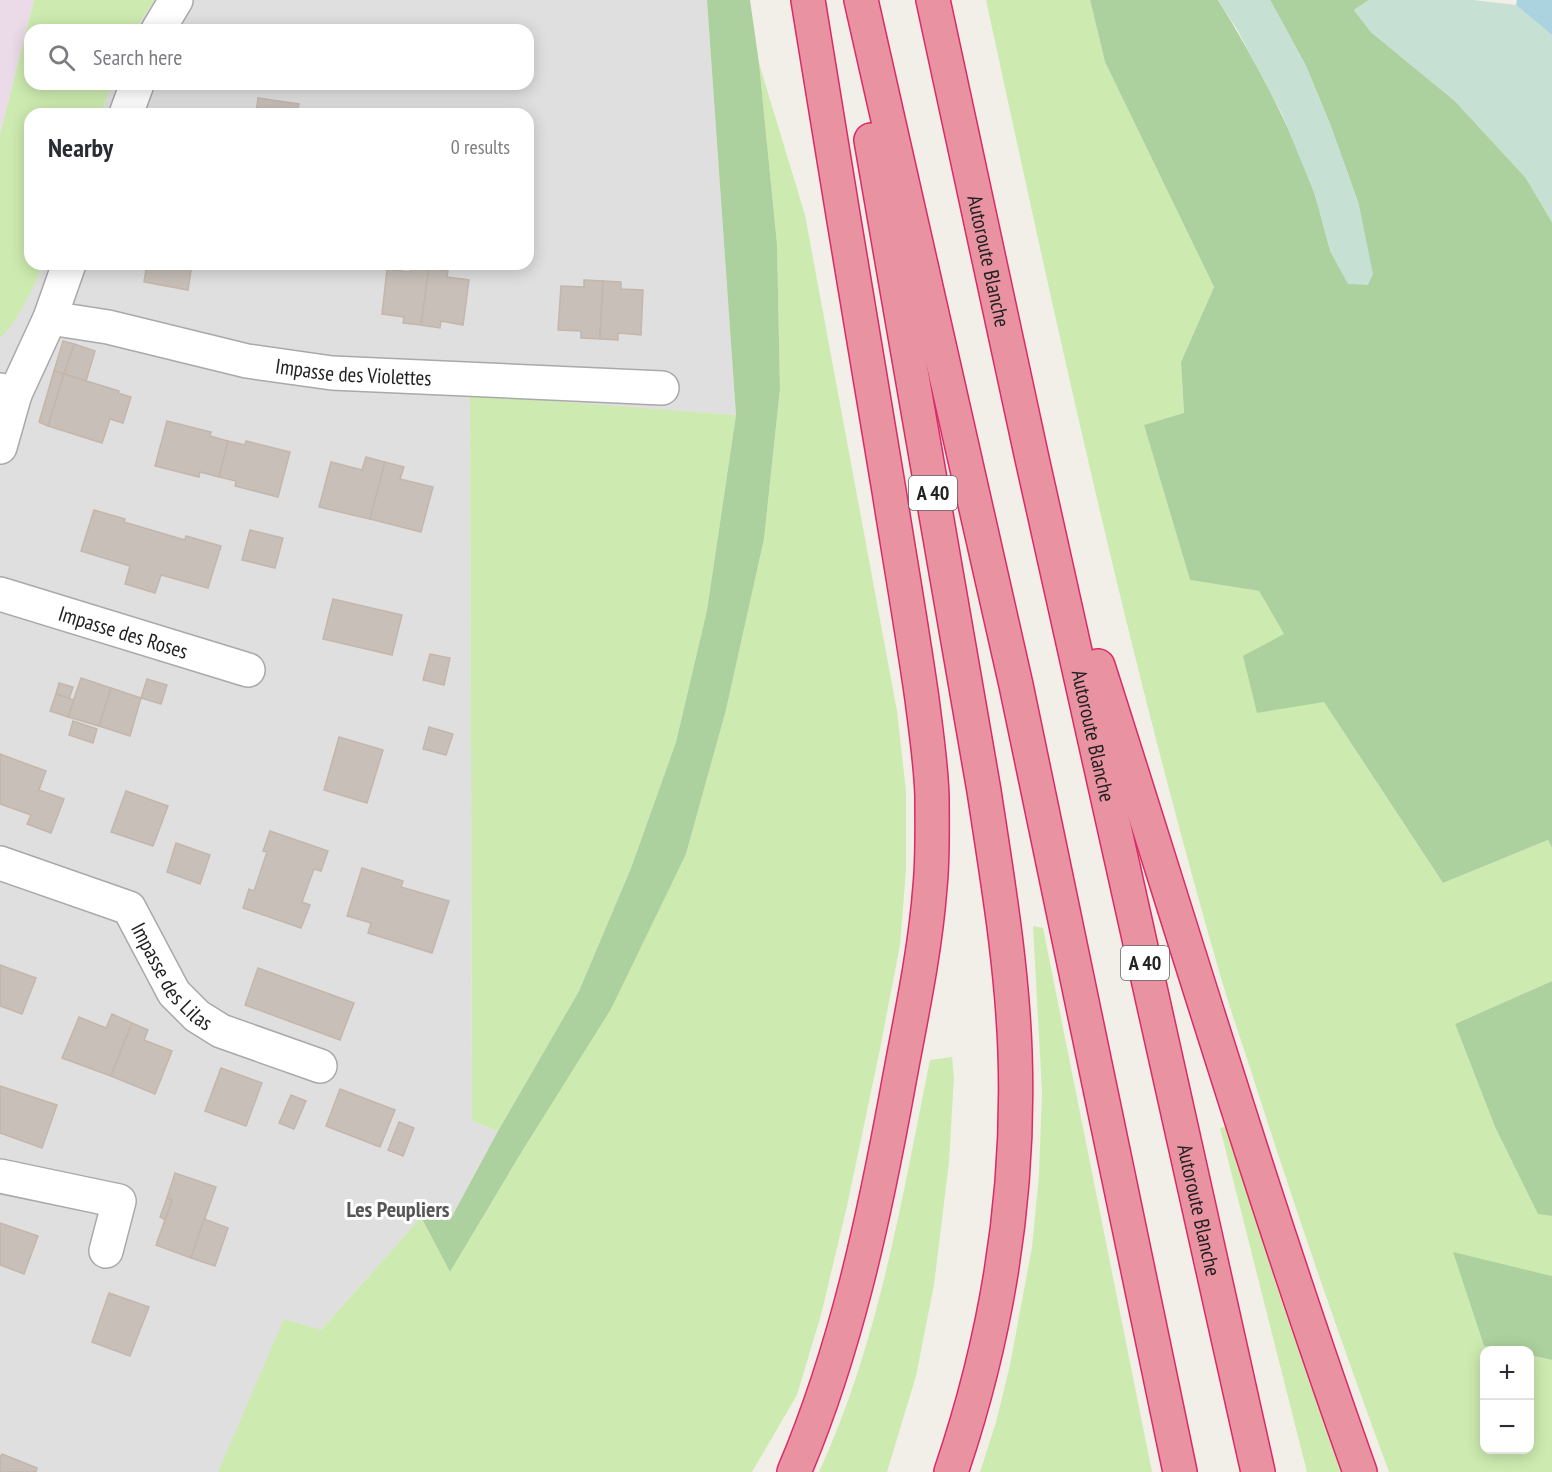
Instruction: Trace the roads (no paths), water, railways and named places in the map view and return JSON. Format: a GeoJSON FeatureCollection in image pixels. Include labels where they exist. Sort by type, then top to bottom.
{"type":"FeatureCollection","features":[{"type":"Feature","properties":{"kind":"highway"},"geometry":{"type":"LineString","coordinates":[[794,1472],[811,1431],[837,1352],[869,1230],[895,1104],[920,963],[931,883],[932,839],[930,764],[914,641],[808,0]]}},
{"type":"Feature","properties":{"kind":"highway","name":"A 40"},"geometry":{"type":"LineString","coordinates":[[847,0],[982,779],[1011,987],[1015,1052],[1015,1119],[1012,1183],[1005,1248],[980,1378],[951,1472]]}},
{"type":"Feature","properties":{"kind":"highway"},"geometry":{"type":"LineString","coordinates":[[861,0],[1016,685],[1180,1472]]}},
{"type":"Feature","properties":{"kind":"highway","name":"Autoroute Blanche"},"geometry":{"type":"LineString","coordinates":[[933,0],[1031,454],[1258,1472]]}},
{"type":"Feature","properties":{"kind":"highway"},"geometry":{"type":"LineString","coordinates":[[1031,454],[1211,1027],[1326,1379],[1360,1472]]}},
{"type":"Feature","properties":{"kind":"street"},"geometry":{"type":"LineString","coordinates":[[162,24],[176,0]]}},
{"type":"Feature","properties":{"kind":"street"},"geometry":{"type":"LineString","coordinates":[[128,108],[135,90]]}},
{"type":"Feature","properties":{"kind":"street"},"geometry":{"type":"LineString","coordinates":[[0,447],[8,392],[50,318],[67,270]]}},
{"type":"Feature","properties":{"kind":"street","name":"Impasse des Violettes"},"geometry":{"type":"LineString","coordinates":[[50,318],[108,327],[247,361],[332,373],[662,388]]}},
{"type":"Feature","properties":{"kind":"street","name":"Impasse des Roses"},"geometry":{"type":"LineString","coordinates":[[0,594],[248,670]]}},
{"type":"Feature","properties":{"kind":"street","name":"Impasse des Lilas"},"geometry":{"type":"LineString","coordinates":[[0,863],[129,908],[174,993],[197,1016],[221,1031],[320,1066]]}},
{"type":"Feature","properties":{"kind":"street"},"geometry":{"type":"LineString","coordinates":[[0,1176],[119,1201],[106,1251]]}},
{"type":"Feature","properties":{"kind":"water"},"geometry":{"type":"Polygon","coordinates":[[[1517,0],[1552,0],[1552,35],[1516,5],[1517,0]]]}},
{"type":"Feature","properties":{"kind":"district","name":"Les Peupliers"},"geometry":{"type":"Point","coordinates":[398,1209]}}]}
